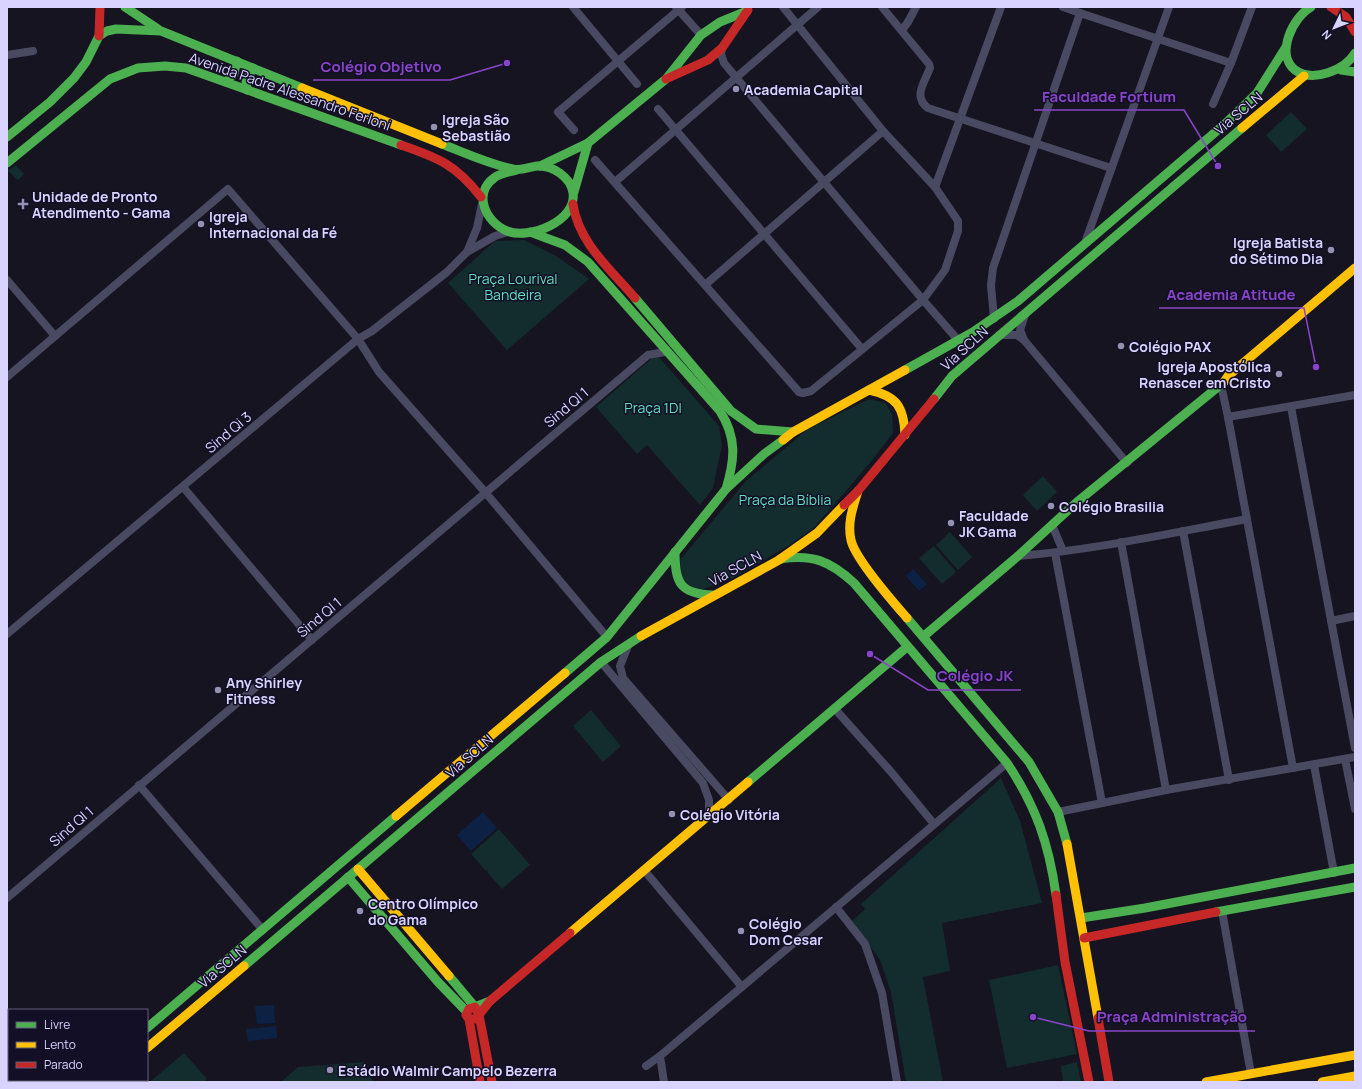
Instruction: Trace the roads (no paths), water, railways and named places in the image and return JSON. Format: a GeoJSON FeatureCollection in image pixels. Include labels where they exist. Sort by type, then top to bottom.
{"type":"FeatureCollection","features":[{"type":"Feature","properties":{"kind":"main road"},"geometry":{"type":"LineString","coordinates":[[7,137],[50,102],[78,73],[86,62],[99,36],[100,7]]}},
{"type":"Feature","properties":{"kind":"main road"},"geometry":{"type":"LineString","coordinates":[[125,7],[144,22],[161,31]]}},
{"type":"Feature","properties":{"kind":"main road"},"geometry":{"type":"LineString","coordinates":[[1297,12],[1311,7]]}},
{"type":"Feature","properties":{"kind":"main road"},"geometry":{"type":"LineString","coordinates":[[1334,8],[1348,7]]}},
{"type":"Feature","properties":{"kind":"main road"},"geometry":{"type":"LineString","coordinates":[[1334,8],[1355,30]]}},
{"type":"Feature","properties":{"kind":"main road"},"geometry":{"type":"LineString","coordinates":[[573,204],[564,218],[549,227],[530,232],[508,232],[497,224],[482,201],[484,189],[494,178],[517,170],[540,166],[570,153],[588,143],[666,79],[701,35],[720,22],[749,9]]}},
{"type":"Feature","properties":{"kind":"main road"},"geometry":{"type":"LineString","coordinates":[[666,79],[698,66],[708,60],[722,48],[749,9]]}},
{"type":"Feature","properties":{"kind":"main road","name":"Via SCLN"},"geometry":{"type":"LineString","coordinates":[[148,1027],[607,637],[726,489],[793,432],[994,319],[1226,123],[1257,93],[1273,70],[1286,47],[1297,12]]}},
{"type":"Feature","properties":{"kind":"main road"},"geometry":{"type":"LineString","coordinates":[[720,22],[728,29],[731,36]]}},
{"type":"Feature","properties":{"kind":"main road","name":"Avenida Padre Alessandro Ferloni"},"geometry":{"type":"LineString","coordinates":[[99,36],[107,31],[116,29],[161,31],[466,154],[517,170]]}},
{"type":"Feature","properties":{"kind":"main road"},"geometry":{"type":"LineString","coordinates":[[1286,47],[1287,58],[1292,68],[1304,76],[1320,75],[1341,70],[1355,72]]}},
{"type":"Feature","properties":{"kind":"main road"},"geometry":{"type":"LineString","coordinates":[[686,52],[690,62],[698,66]]}},
{"type":"Feature","properties":{"kind":"main road"},"geometry":{"type":"LineString","coordinates":[[1341,70],[1351,60],[1355,53]]}},
{"type":"Feature","properties":{"kind":"main road"},"geometry":{"type":"LineString","coordinates":[[226,82],[234,73],[237,61]]}},
{"type":"Feature","properties":{"kind":"main road","name":"Avenida Padre Alessandro Ferloni"},"geometry":{"type":"LineString","coordinates":[[7,163],[110,79],[138,68],[165,66],[186,68],[436,157],[460,172],[482,201]]}},
{"type":"Feature","properties":{"kind":"main road"},"geometry":{"type":"LineString","coordinates":[[247,90],[246,82],[253,68]]}},
{"type":"Feature","properties":{"kind":"main road","name":"Via SCLN"},"geometry":{"type":"LineString","coordinates":[[148,1047],[601,662],[650,630],[778,560],[817,533],[858,491],[952,376],[1137,216],[1304,76]]}},
{"type":"Feature","properties":{"kind":"main road"},"geometry":{"type":"LineString","coordinates":[[50,102],[51,110],[61,118]]}},
{"type":"Feature","properties":{"kind":"main road"},"geometry":{"type":"LineString","coordinates":[[37,112],[46,118],[50,127]]}},
{"type":"Feature","properties":{"kind":"main road"},"geometry":{"type":"LineString","coordinates":[[588,143],[574,192],[573,204],[575,219],[587,242],[731,411],[756,429],[771,432],[793,432]]}},
{"type":"Feature","properties":{"kind":"main road"},"geometry":{"type":"LineString","coordinates":[[540,166],[558,171],[568,180],[574,192]]}},
{"type":"Feature","properties":{"kind":"main road"},"geometry":{"type":"LineString","coordinates":[[1127,206],[1137,216]]}},
{"type":"Feature","properties":{"kind":"main road"},"geometry":{"type":"LineString","coordinates":[[530,232],[552,239],[574,250],[598,272],[666,352],[720,411],[730,428],[734,441],[732,470],[726,489]]}},
{"type":"Feature","properties":{"kind":"main road"},"geometry":{"type":"LineString","coordinates":[[924,636],[1018,556],[1077,502],[1127,463],[1221,385],[1228,376],[1355,268]]}},
{"type":"Feature","properties":{"kind":"main road"},"geometry":{"type":"LineString","coordinates":[[869,390],[890,396],[900,407],[905,420],[905,435]]}},
{"type":"Feature","properties":{"kind":"main road"},"geometry":{"type":"LineString","coordinates":[[858,491],[851,512],[851,540],[856,553],[893,601],[1029,762],[1058,812],[1081,918],[1109,1082]]}},
{"type":"Feature","properties":{"kind":"main road"},"geometry":{"type":"LineString","coordinates":[[675,552],[674,573],[681,587],[690,592],[702,595],[714,595]]}},
{"type":"Feature","properties":{"kind":"main road"},"geometry":{"type":"LineString","coordinates":[[778,560],[806,556],[827,562],[841,571],[854,584],[1006,763],[1024,788],[1036,813],[1046,840],[1053,872],[1065,962],[1089,1082]]}},
{"type":"Feature","properties":{"kind":"main road"},"geometry":{"type":"LineString","coordinates":[[880,615],[881,607],[889,601],[893,601]]}},
{"type":"Feature","properties":{"kind":"main road"},"geometry":{"type":"LineString","coordinates":[[348,877],[467,1015],[475,1019],[490,1001],[729,800],[907,647]]}},
{"type":"Feature","properties":{"kind":"main road"},"geometry":{"type":"LineString","coordinates":[[930,674],[939,681],[943,680],[948,672],[946,664]]}},
{"type":"Feature","properties":{"kind":"main road"},"geometry":{"type":"LineString","coordinates":[[378,832],[380,840],[387,844]]}},
{"type":"Feature","properties":{"kind":"main road"},"geometry":{"type":"LineString","coordinates":[[363,845],[370,848],[373,856]]}},
{"type":"Feature","properties":{"kind":"main road"},"geometry":{"type":"LineString","coordinates":[[1081,918],[1145,908],[1355,868]]}},
{"type":"Feature","properties":{"kind":"main road"},"geometry":{"type":"LineString","coordinates":[[358,869],[476,1007],[479,1015],[492,1082]]}},
{"type":"Feature","properties":{"kind":"main road"},"geometry":{"type":"LineString","coordinates":[[1053,872],[1058,878],[1063,879],[1070,876],[1072,871]]}},
{"type":"Feature","properties":{"kind":"main road"},"geometry":{"type":"LineString","coordinates":[[1334,873],[1337,886],[1341,889]]}},
{"type":"Feature","properties":{"kind":"main road"},"geometry":{"type":"LineString","coordinates":[[1319,876],[1324,885],[1323,893]]}},
{"type":"Feature","properties":{"kind":"main road"},"geometry":{"type":"LineString","coordinates":[[1084,938],[1148,924],[1355,887]]}},
{"type":"Feature","properties":{"kind":"main road"},"geometry":{"type":"LineString","coordinates":[[1056,896],[1058,891],[1065,889],[1077,898]]}},
{"type":"Feature","properties":{"kind":"main road"},"geometry":{"type":"LineString","coordinates":[[1145,908],[1142,917],[1148,924]]}},
{"type":"Feature","properties":{"kind":"main road"},"geometry":{"type":"LineString","coordinates":[[409,947],[413,940],[419,939]]}},
{"type":"Feature","properties":{"kind":"main road"},"geometry":{"type":"LineString","coordinates":[[480,1082],[467,1015],[472,1007],[476,1007],[490,1001]]}},
{"type":"Feature","properties":{"kind":"main road"},"geometry":{"type":"LineString","coordinates":[[1206,1082],[1354,1055],[1355,1065]]}},
{"type":"Feature","properties":{"kind":"main road"},"geometry":{"type":"LineString","coordinates":[[1322,1082],[1355,1076]]}},
{"type":"Feature","properties":{"kind":"street"},"geometry":{"type":"LineString","coordinates":[[573,7],[637,84]]}},
{"type":"Feature","properties":{"kind":"street"},"geometry":{"type":"LineString","coordinates":[[595,160],[799,392],[803,393],[811,391],[862,350],[923,300],[945,270],[958,231],[958,221],[935,187],[883,131],[783,7]]}},
{"type":"Feature","properties":{"kind":"street"},"geometry":{"type":"LineString","coordinates":[[615,182],[818,7]]}},
{"type":"Feature","properties":{"kind":"street"},"geometry":{"type":"LineString","coordinates":[[882,7],[929,64],[930,68],[919,97],[922,104],[928,108],[1111,168]]}},
{"type":"Feature","properties":{"kind":"street"},"geometry":{"type":"LineString","coordinates":[[902,30],[916,7]]}},
{"type":"Feature","properties":{"kind":"street"},"geometry":{"type":"LineString","coordinates":[[935,187],[1001,7]]}},
{"type":"Feature","properties":{"kind":"street"},"geometry":{"type":"LineString","coordinates":[[1063,7],[1231,64]]}},
{"type":"Feature","properties":{"kind":"street"},"geometry":{"type":"LineString","coordinates":[[1086,241],[1169,7]]}},
{"type":"Feature","properties":{"kind":"street"},"geometry":{"type":"LineString","coordinates":[[1213,104],[1231,64],[1252,7]]}},
{"type":"Feature","properties":{"kind":"street"},"geometry":{"type":"LineString","coordinates":[[574,130],[558,112],[679,8],[701,35]]}},
{"type":"Feature","properties":{"kind":"street"},"geometry":{"type":"LineString","coordinates":[[994,319],[991,285],[993,268],[1080,13]]}},
{"type":"Feature","properties":{"kind":"street"},"geometry":{"type":"LineString","coordinates":[[722,48],[721,54],[724,63],[958,340]]}},
{"type":"Feature","properties":{"kind":"street"},"geometry":{"type":"LineString","coordinates":[[7,55],[33,51]]}},
{"type":"Feature","properties":{"kind":"street"},"geometry":{"type":"LineString","coordinates":[[708,60],[714,59],[724,63]]}},
{"type":"Feature","properties":{"kind":"street"},"geometry":{"type":"LineString","coordinates":[[658,109],[862,350]]}},
{"type":"Feature","properties":{"kind":"street"},"geometry":{"type":"LineString","coordinates":[[705,285],[883,131]]}},
{"type":"Feature","properties":{"kind":"street"},"geometry":{"type":"LineString","coordinates":[[8,373],[55,336],[228,189],[358,339],[378,372],[485,492],[607,637]]}},
{"type":"Feature","properties":{"kind":"street"},"geometry":{"type":"LineString","coordinates":[[471,248],[477,228],[482,201]]}},
{"type":"Feature","properties":{"kind":"street"},"geometry":{"type":"LineString","coordinates":[[471,248],[508,232]]}},
{"type":"Feature","properties":{"kind":"street","name":"Sind Qi 3"},"geometry":{"type":"LineString","coordinates":[[7,634],[358,339],[372,331],[447,272],[471,248]]}},
{"type":"Feature","properties":{"kind":"street"},"geometry":{"type":"LineString","coordinates":[[7,280],[55,336]]}},
{"type":"Feature","properties":{"kind":"street"},"geometry":{"type":"LineString","coordinates":[[1027,311],[1020,330],[1024,340],[1127,463]]}},
{"type":"Feature","properties":{"kind":"street"},"geometry":{"type":"LineString","coordinates":[[998,335],[1017,336],[1024,340]]}},
{"type":"Feature","properties":{"kind":"street"},"geometry":{"type":"LineString","coordinates":[[654,338],[648,355],[666,352]]}},
{"type":"Feature","properties":{"kind":"street","name":"Sind QI 1"},"geometry":{"type":"LineString","coordinates":[[7,898],[648,355]]}},
{"type":"Feature","properties":{"kind":"street"},"geometry":{"type":"LineString","coordinates":[[1221,385],[1293,768]]}},
{"type":"Feature","properties":{"kind":"street"},"geometry":{"type":"LineString","coordinates":[[1228,417],[1355,395]]}},
{"type":"Feature","properties":{"kind":"street"},"geometry":{"type":"LineString","coordinates":[[1291,407],[1355,748]]}},
{"type":"Feature","properties":{"kind":"street"},"geometry":{"type":"LineString","coordinates":[[183,487],[312,640]]}},
{"type":"Feature","properties":{"kind":"street"},"geometry":{"type":"LineString","coordinates":[[1018,556],[1055,553],[1247,519]]}},
{"type":"Feature","properties":{"kind":"street"},"geometry":{"type":"LineString","coordinates":[[1052,525],[1063,551]]}},
{"type":"Feature","properties":{"kind":"street"},"geometry":{"type":"LineString","coordinates":[[1183,531],[1229,780]]}},
{"type":"Feature","properties":{"kind":"street"},"geometry":{"type":"LineString","coordinates":[[1121,542],[1166,790]]}},
{"type":"Feature","properties":{"kind":"street"},"geometry":{"type":"LineString","coordinates":[[1055,553],[1102,803]]}},
{"type":"Feature","properties":{"kind":"street"},"geometry":{"type":"LineString","coordinates":[[1331,621],[1355,616]]}},
{"type":"Feature","properties":{"kind":"street"},"geometry":{"type":"LineString","coordinates":[[628,645],[620,666],[623,678],[729,800]]}},
{"type":"Feature","properties":{"kind":"street"},"geometry":{"type":"LineString","coordinates":[[601,662],[703,783],[709,800],[709,816]]}},
{"type":"Feature","properties":{"kind":"street"},"geometry":{"type":"LineString","coordinates":[[835,708],[934,824]]}},
{"type":"Feature","properties":{"kind":"street"},"geometry":{"type":"LineString","coordinates":[[1058,812],[1166,790],[1355,757]]}},
{"type":"Feature","properties":{"kind":"street"},"geometry":{"type":"LineString","coordinates":[[1345,759],[1355,809]]}},
{"type":"Feature","properties":{"kind":"street"},"geometry":{"type":"LineString","coordinates":[[646,1066],[742,987],[1006,763]]}},
{"type":"Feature","properties":{"kind":"street"},"geometry":{"type":"LineString","coordinates":[[1314,765],[1334,873]]}},
{"type":"Feature","properties":{"kind":"street"},"geometry":{"type":"LineString","coordinates":[[139,785],[263,930]]}},
{"type":"Feature","properties":{"kind":"street"},"geometry":{"type":"LineString","coordinates":[[644,870],[742,987]]}},
{"type":"Feature","properties":{"kind":"street"},"geometry":{"type":"LineString","coordinates":[[836,907],[865,944],[882,993],[897,1082]]}},
{"type":"Feature","properties":{"kind":"street"},"geometry":{"type":"LineString","coordinates":[[1222,911],[1251,1074]]}},
{"type":"Feature","properties":{"kind":"street"},"geometry":{"type":"LineString","coordinates":[[660,1056],[664,1082]]}},
{"type":"Feature","properties":{"kind":"water"},"geometry":{"type":"Polygon","coordinates":[[[913,569],[927,584],[919,591],[906,576],[913,569]]]}},
{"type":"Feature","properties":{"kind":"water"},"geometry":{"type":"Polygon","coordinates":[[[483,812],[497,828],[471,851],[457,835],[483,812]]]}},
{"type":"Feature","properties":{"kind":"water"},"geometry":{"type":"Polygon","coordinates":[[[274,1005],[275,1023],[257,1024],[255,1006],[274,1005]]]}},
{"type":"Feature","properties":{"kind":"water"},"geometry":{"type":"Polygon","coordinates":[[[276,1026],[277,1038],[248,1041],[246,1029],[276,1026]]]}},
{"type":"Feature","properties":{"kind":"place","name":"Colégio Objetivo"},"geometry":{"type":"Point","coordinates":[507,63]}},
{"type":"Feature","properties":{"kind":"place","name":"Academia Capital"},"geometry":{"type":"Point","coordinates":[736,89]}},
{"type":"Feature","properties":{"kind":"place","name":"Igreja São Sebastião"},"geometry":{"type":"Point","coordinates":[434,127]}},
{"type":"Feature","properties":{"kind":"place","name":"Faculdade Fortium"},"geometry":{"type":"Point","coordinates":[1218,166]}},
{"type":"Feature","properties":{"kind":"place","name":"Unidade de Pronto Atendimento - Gama"},"geometry":{"type":"Point","coordinates":[23,204]}},
{"type":"Feature","properties":{"kind":"place","name":"Igreja Internacional da Fé"},"geometry":{"type":"Point","coordinates":[201,224]}},
{"type":"Feature","properties":{"kind":"place","name":"Igreja Batista do Sétimo Dia"},"geometry":{"type":"Point","coordinates":[1331,250]}},
{"type":"Feature","properties":{"kind":"place","name":"Colégio PAX"},"geometry":{"type":"Point","coordinates":[1121,346]}},
{"type":"Feature","properties":{"kind":"place","name":"Academia Atitude"},"geometry":{"type":"Point","coordinates":[1316,367]}},
{"type":"Feature","properties":{"kind":"place","name":"Igreja Apostólica Renascer em Cristo"},"geometry":{"type":"Point","coordinates":[1279,374]}},
{"type":"Feature","properties":{"kind":"place","name":"Colégio Brasilia"},"geometry":{"type":"Point","coordinates":[1051,506]}},
{"type":"Feature","properties":{"kind":"place","name":"Faculdade JK Gama"},"geometry":{"type":"Point","coordinates":[951,523]}},
{"type":"Feature","properties":{"kind":"place","name":"Colégio JK"},"geometry":{"type":"Point","coordinates":[870,654]}},
{"type":"Feature","properties":{"kind":"place","name":"Any Shirley Fitness"},"geometry":{"type":"Point","coordinates":[218,690]}},
{"type":"Feature","properties":{"kind":"place","name":"Colégio Vitória"},"geometry":{"type":"Point","coordinates":[672,814]}},
{"type":"Feature","properties":{"kind":"place","name":"Centro Olímpico do Gama"},"geometry":{"type":"Point","coordinates":[360,911]}},
{"type":"Feature","properties":{"kind":"place","name":"Colégio Dom Cesar"},"geometry":{"type":"Point","coordinates":[741,931]}},
{"type":"Feature","properties":{"kind":"place","name":"Praça Administração"},"geometry":{"type":"Point","coordinates":[1033,1017]}},
{"type":"Feature","properties":{"kind":"place","name":"Estádio Walmir Campelo Bezerra"},"geometry":{"type":"Point","coordinates":[330,1070]}},
{"type":"Feature","properties":{"kind":"park label","name":"Praça Lourival Bandeira"},"geometry":{"type":"Point","coordinates":[513,286]}},
{"type":"Feature","properties":{"kind":"park label","name":"Praça 1DI"},"geometry":{"type":"Point","coordinates":[653,407]}},
{"type":"Feature","properties":{"kind":"park label","name":"Praça da Bíblia"},"geometry":{"type":"Point","coordinates":[785,499]}}]}
